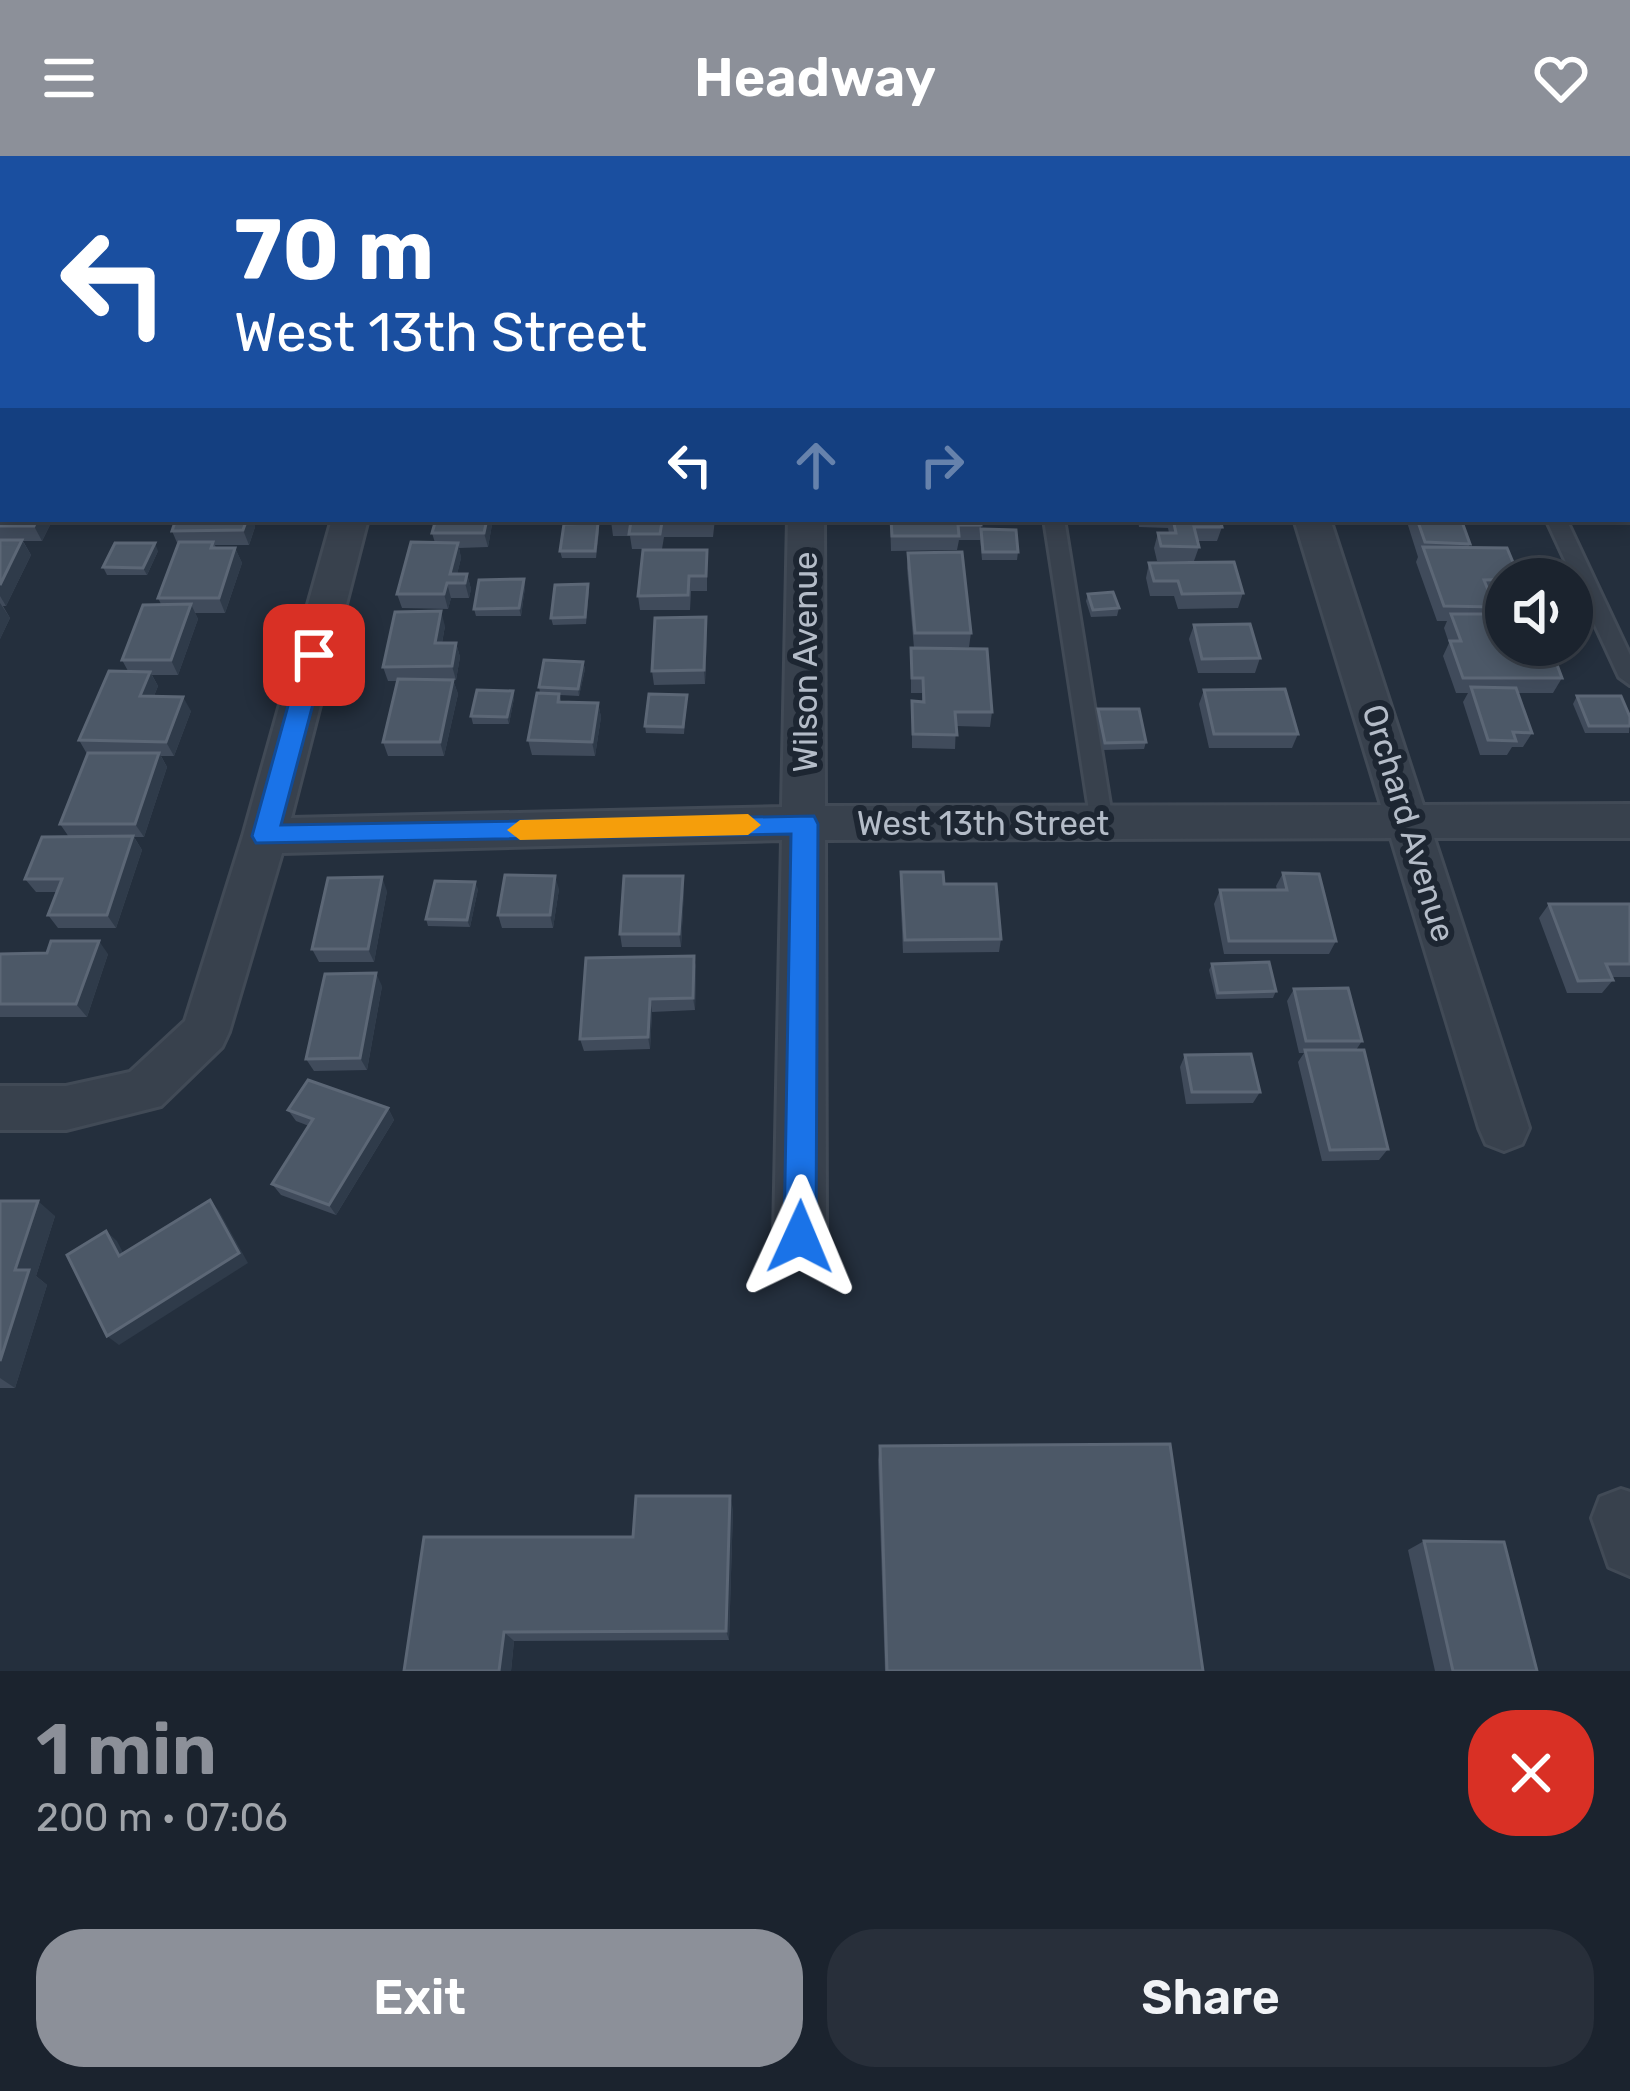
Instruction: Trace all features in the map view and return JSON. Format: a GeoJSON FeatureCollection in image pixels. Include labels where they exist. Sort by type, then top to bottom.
{"type":"FeatureCollection","features":[{"type":"Feature","properties":{"kind":"street"},"geometry":{"type":"LineString","coordinates":[[0,1108],[66,1108],[144,1091],[206,1032],[265,836],[349,522]]}},
{"type":"Feature","properties":{"kind":"street","name":"Wilson Avenue"},"geometry":{"type":"LineString","coordinates":[[800,1237],[806,522]]}},
{"type":"Feature","properties":{"kind":"street","name":"Orchard Avenue"},"geometry":{"type":"LineString","coordinates":[[1313,522],[1504,1128]]}},
{"type":"Feature","properties":{"kind":"street","name":"West 13th Street"},"geometry":{"type":"LineString","coordinates":[[265,836],[805,824],[1630,821]]}},
{"type":"Feature","properties":{"kind":"lane"},"geometry":{"type":"LineString","coordinates":[[1054,522],[1102,823]]}},
{"type":"Feature","properties":{"kind":"lane"},"geometry":{"type":"LineString","coordinates":[[1557,522],[1630,677]]}},
{"type":"Feature","properties":{"kind":"building"},"geometry":{"type":"Polygon","coordinates":[[[0,522],[36,522],[34,526],[0,526],[0,522]]]}},
{"type":"Feature","properties":{"kind":"building"},"geometry":{"type":"Polygon","coordinates":[[[175,522],[246,522],[243,530],[172,531],[175,522]]]}},
{"type":"Feature","properties":{"kind":"building"},"geometry":{"type":"Polygon","coordinates":[[[435,522],[486,522],[484,533],[432,533],[435,522]]]}},
{"type":"Feature","properties":{"kind":"building"},"geometry":{"type":"Polygon","coordinates":[[[631,522],[662,522],[660,534],[629,534],[631,522]]]}},
{"type":"Feature","properties":{"kind":"building"},"geometry":{"type":"Polygon","coordinates":[[[891,522],[981,522],[958,525],[959,536],[892,536],[891,522]]]}},
{"type":"Feature","properties":{"kind":"building"},"geometry":{"type":"Polygon","coordinates":[[[1174,522],[1221,522],[1222,527],[1194,527],[1199,547],[1161,546],[1158,533],[1176,533],[1174,522]]]}},
{"type":"Feature","properties":{"kind":"building"},"geometry":{"type":"Polygon","coordinates":[[[1418,522],[1462,522],[1470,544],[1425,542],[1418,522]]]}},
{"type":"Feature","properties":{"kind":"building"},"geometry":{"type":"Polygon","coordinates":[[[598,523],[595,551],[560,551],[564,524],[598,523]]]}},
{"type":"Feature","properties":{"kind":"building"},"geometry":{"type":"Polygon","coordinates":[[[981,529],[1016,530],[1018,552],[983,552],[981,529]]]}},
{"type":"Feature","properties":{"kind":"building"},"geometry":{"type":"Polygon","coordinates":[[[0,540],[22,540],[0,585],[0,540]]]}},
{"type":"Feature","properties":{"kind":"building"},"geometry":{"type":"Polygon","coordinates":[[[179,542],[213,542],[211,548],[235,548],[219,598],[158,598],[179,542]]]}},
{"type":"Feature","properties":{"kind":"building"},"geometry":{"type":"Polygon","coordinates":[[[411,542],[458,543],[450,574],[467,574],[465,583],[447,583],[444,594],[397,594],[411,542]]]}},
{"type":"Feature","properties":{"kind":"building"},"geometry":{"type":"Polygon","coordinates":[[[115,543],[155,543],[143,568],[103,567],[115,543]]]}},
{"type":"Feature","properties":{"kind":"building"},"geometry":{"type":"Polygon","coordinates":[[[1423,547],[1507,548],[1511,558],[1485,558],[1485,607],[1444,606],[1423,547]]]}},
{"type":"Feature","properties":{"kind":"building"},"geometry":{"type":"Polygon","coordinates":[[[643,550],[707,550],[706,576],[689,576],[688,595],[638,596],[643,550]]]}},
{"type":"Feature","properties":{"kind":"building"},"geometry":{"type":"Polygon","coordinates":[[[962,552],[971,633],[915,633],[908,553],[962,552]]]}},
{"type":"Feature","properties":{"kind":"building"},"geometry":{"type":"Polygon","coordinates":[[[1234,562],[1243,593],[1182,594],[1178,581],[1154,581],[1149,563],[1234,562]]]}},
{"type":"Feature","properties":{"kind":"building"},"geometry":{"type":"Polygon","coordinates":[[[524,579],[519,608],[474,609],[479,580],[524,579]]]}},
{"type":"Feature","properties":{"kind":"building"},"geometry":{"type":"Polygon","coordinates":[[[588,584],[585,617],[551,618],[555,585],[588,584]]]}},
{"type":"Feature","properties":{"kind":"building"},"geometry":{"type":"Polygon","coordinates":[[[1113,592],[1119,608],[1093,610],[1088,594],[1113,592]]]}},
{"type":"Feature","properties":{"kind":"building"},"geometry":{"type":"Polygon","coordinates":[[[191,604],[171,660],[122,660],[143,605],[191,604]]]}},
{"type":"Feature","properties":{"kind":"building"},"geometry":{"type":"Polygon","coordinates":[[[441,611],[435,643],[456,643],[452,666],[383,667],[395,612],[441,611]]]}},
{"type":"Feature","properties":{"kind":"building"},"geometry":{"type":"Polygon","coordinates":[[[1451,614],[1485,614],[1485,666],[1558,666],[1562,678],[1463,678],[1450,641],[1461,641],[1451,614]]]}},
{"type":"Feature","properties":{"kind":"building"},"geometry":{"type":"Polygon","coordinates":[[[706,617],[704,670],[652,671],[655,618],[706,617]]]}},
{"type":"Feature","properties":{"kind":"building"},"geometry":{"type":"Polygon","coordinates":[[[1250,624],[1260,658],[1202,659],[1194,625],[1250,624]]]}},
{"type":"Feature","properties":{"kind":"building"},"geometry":{"type":"Polygon","coordinates":[[[911,648],[987,649],[992,712],[955,712],[957,735],[913,734],[912,701],[924,702],[923,678],[912,678],[911,648]]]}},
{"type":"Feature","properties":{"kind":"building"},"geometry":{"type":"Polygon","coordinates":[[[544,660],[583,662],[578,689],[539,687],[544,660]]]}},
{"type":"Feature","properties":{"kind":"building"},"geometry":{"type":"Polygon","coordinates":[[[109,671],[150,672],[140,696],[183,697],[166,742],[79,740],[109,671]]]}},
{"type":"Feature","properties":{"kind":"building"},"geometry":{"type":"Polygon","coordinates":[[[398,679],[453,680],[440,742],[383,742],[398,679]]]}},
{"type":"Feature","properties":{"kind":"building"},"geometry":{"type":"Polygon","coordinates":[[[1471,687],[1516,688],[1532,733],[1513,732],[1516,741],[1488,740],[1471,687]]]}},
{"type":"Feature","properties":{"kind":"building"},"geometry":{"type":"Polygon","coordinates":[[[1285,689],[1298,734],[1214,734],[1204,690],[1285,689]]]}},
{"type":"Feature","properties":{"kind":"building"},"geometry":{"type":"Polygon","coordinates":[[[477,690],[513,691],[507,717],[471,716],[477,690]]]}},
{"type":"Feature","properties":{"kind":"building"},"geometry":{"type":"Polygon","coordinates":[[[537,693],[559,694],[558,702],[598,703],[592,742],[528,740],[537,693]]]}},
{"type":"Feature","properties":{"kind":"building"},"geometry":{"type":"Polygon","coordinates":[[[649,694],[687,695],[683,727],[645,726],[649,694]]]}},
{"type":"Feature","properties":{"kind":"building"},"geometry":{"type":"Polygon","coordinates":[[[1577,696],[1621,696],[1630,726],[1589,726],[1577,696]]]}},
{"type":"Feature","properties":{"kind":"building"},"geometry":{"type":"Polygon","coordinates":[[[1098,709],[1139,709],[1146,742],[1105,743],[1098,709]]]}},
{"type":"Feature","properties":{"kind":"building"},"geometry":{"type":"Polygon","coordinates":[[[88,753],[159,753],[135,824],[60,824],[88,753]]]}},
{"type":"Feature","properties":{"kind":"building"},"geometry":{"type":"Polygon","coordinates":[[[133,836],[107,915],[48,915],[62,879],[25,879],[42,837],[133,836]]]}},
{"type":"Feature","properties":{"kind":"building"},"geometry":{"type":"Polygon","coordinates":[[[901,872],[943,872],[944,884],[996,884],[1001,939],[905,940],[901,872]]]}},
{"type":"Feature","properties":{"kind":"building"},"geometry":{"type":"Polygon","coordinates":[[[1283,873],[1319,874],[1336,941],[1229,941],[1220,890],[1287,890],[1283,873]]]}},
{"type":"Feature","properties":{"kind":"building"},"geometry":{"type":"Polygon","coordinates":[[[505,875],[555,876],[550,915],[498,915],[505,875]]]}},
{"type":"Feature","properties":{"kind":"building"},"geometry":{"type":"Polygon","coordinates":[[[624,876],[683,876],[679,934],[620,934],[624,876]]]}},
{"type":"Feature","properties":{"kind":"building"},"geometry":{"type":"Polygon","coordinates":[[[382,877],[368,949],[312,949],[328,878],[382,877]]]}},
{"type":"Feature","properties":{"kind":"building"},"geometry":{"type":"Polygon","coordinates":[[[435,881],[475,882],[467,920],[426,919],[435,881]]]}},
{"type":"Feature","properties":{"kind":"building"},"geometry":{"type":"Polygon","coordinates":[[[1549,904],[1630,904],[1630,964],[1606,964],[1613,980],[1578,981],[1549,904]]]}},
{"type":"Feature","properties":{"kind":"building"},"geometry":{"type":"Polygon","coordinates":[[[51,941],[99,941],[76,1004],[0,1004],[0,954],[47,953],[51,941]]]}},
{"type":"Feature","properties":{"kind":"building"},"geometry":{"type":"Polygon","coordinates":[[[694,956],[693,998],[650,999],[648,1037],[580,1039],[586,958],[694,956]]]}},
{"type":"Feature","properties":{"kind":"building"},"geometry":{"type":"Polygon","coordinates":[[[1269,962],[1276,991],[1218,993],[1212,964],[1269,962]]]}},
{"type":"Feature","properties":{"kind":"building"},"geometry":{"type":"Polygon","coordinates":[[[376,973],[360,1058],[306,1059],[325,974],[376,973]]]}},
{"type":"Feature","properties":{"kind":"building"},"geometry":{"type":"Polygon","coordinates":[[[1348,988],[1362,1041],[1306,1041],[1294,989],[1348,988]]]}},
{"type":"Feature","properties":{"kind":"building"},"geometry":{"type":"Polygon","coordinates":[[[1305,1050],[1364,1050],[1388,1149],[1330,1150],[1305,1050]]]}},
{"type":"Feature","properties":{"kind":"building"},"geometry":{"type":"Polygon","coordinates":[[[1251,1054],[1260,1092],[1192,1092],[1185,1055],[1251,1054]]]}},
{"type":"Feature","properties":{"kind":"building"},"geometry":{"type":"Polygon","coordinates":[[[308,1080],[388,1108],[329,1205],[272,1184],[313,1119],[288,1110],[308,1080]]]}},
{"type":"Feature","properties":{"kind":"building"},"geometry":{"type":"Polygon","coordinates":[[[210,1200],[239,1253],[107,1336],[67,1255],[106,1231],[119,1256],[210,1200]]]}},
{"type":"Feature","properties":{"kind":"building"},"geometry":{"type":"Polygon","coordinates":[[[0,1201],[38,1201],[15,1270],[29,1270],[0,1361],[0,1201]]]}},
{"type":"Feature","properties":{"kind":"building"},"geometry":{"type":"Polygon","coordinates":[[[1170,1444],[1203,1671],[887,1671],[880,1446],[1170,1444]]]}},
{"type":"Feature","properties":{"kind":"building"},"geometry":{"type":"Polygon","coordinates":[[[636,1496],[730,1496],[726,1631],[504,1632],[499,1671],[404,1671],[424,1537],[633,1537],[636,1496]]]}},
{"type":"Feature","properties":{"kind":"building"},"geometry":{"type":"Polygon","coordinates":[[[1424,1541],[1504,1542],[1537,1671],[1453,1671],[1424,1541]]]}},
{"type":"Feature","properties":{"kind":"slow traffic"},"geometry":{"type":"LineString","coordinates":[[520,830],[748,825]]}},
{"type":"Feature","properties":{"kind":"route"},"geometry":{"type":"LineString","coordinates":[[314,655],[265,836],[805,824],[800,1237]]}}]}
